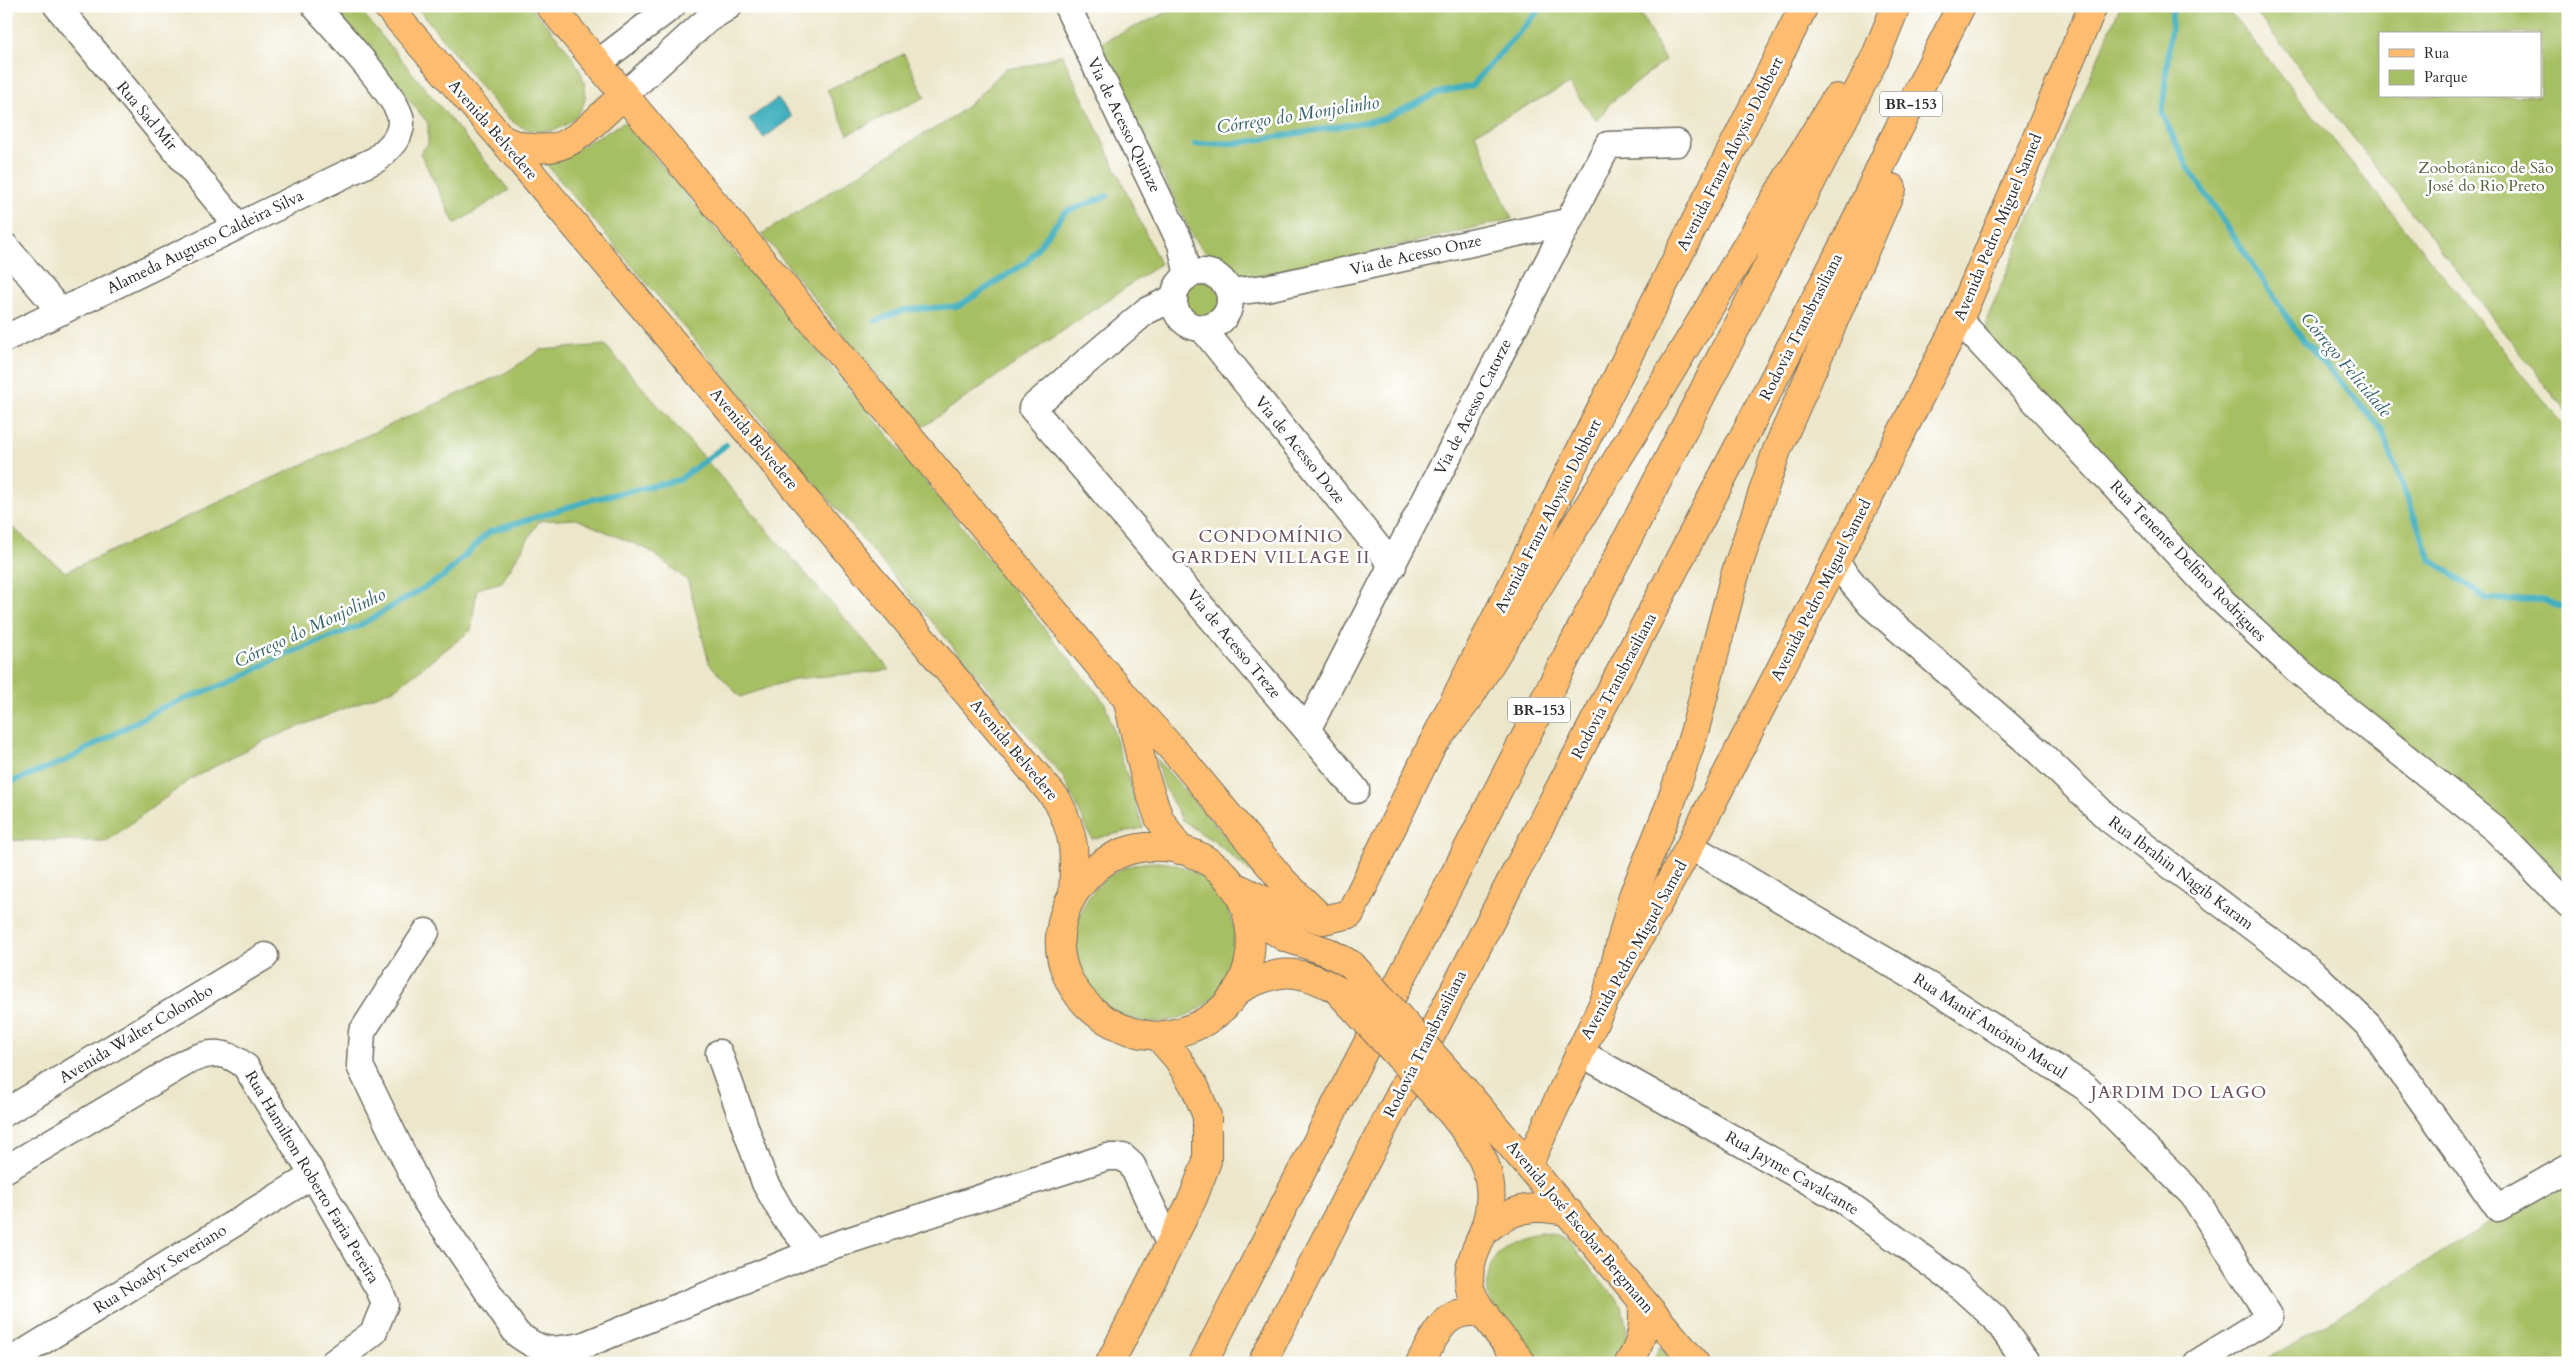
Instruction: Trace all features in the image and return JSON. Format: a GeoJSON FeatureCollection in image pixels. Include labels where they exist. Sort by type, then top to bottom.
{"type":"FeatureCollection","features":[{"type":"Feature","properties":{"kind":"main road","name":"Avenida Belvedere"},"geometry":{"type":"LineString","coordinates":[[387,6],[503,140],[1057,800],[1070,827],[1075,858],[1073,894]]}},
{"type":"Feature","properties":{"kind":"main road"},"geometry":{"type":"LineString","coordinates":[[550,6],[623,96],[1128,700],[1185,763],[1282,880],[1323,920]]}},
{"type":"Feature","properties":{"kind":"main road","name":"Avenida Franz Aloysio Dobbert"},"geometry":{"type":"LineString","coordinates":[[1232,885],[1274,905],[1323,920],[1350,914],[1432,745],[1804,6]]}},
{"type":"Feature","properties":{"kind":"main road","name":"BR-153"},"geometry":{"type":"LineString","coordinates":[[1203,1363],[1875,58],[1896,6]]}},
{"type":"Feature","properties":{"kind":"main road","name":"Rodovia Transbrasiliana"},"geometry":{"type":"LineString","coordinates":[[1262,1363],[1446,1004],[1597,721],[1856,220],[1960,6]]}},
{"type":"Feature","properties":{"kind":"main road","name":"Avenida Pedro Miguel Samed"},"geometry":{"type":"LineString","coordinates":[[1528,1165],[1607,995],[1690,846],[1958,320],[2093,6]]}},
{"type":"Feature","properties":{"kind":"main road"},"geometry":{"type":"LineString","coordinates":[[1432,745],[1467,701],[1631,437],[1826,113],[1847,84],[1875,58]]}},
{"type":"Feature","properties":{"kind":"main road"},"geometry":{"type":"LineString","coordinates":[[1607,995],[1633,896],[1670,806],[1694,733],[1734,578],[1777,450],[1918,128],[1933,62]]}},
{"type":"Feature","properties":{"kind":"main road"},"geometry":{"type":"LineString","coordinates":[[503,140],[523,148],[544,150],[564,145],[582,134],[623,96]]}},
{"type":"Feature","properties":{"kind":"main road"},"geometry":{"type":"LineString","coordinates":[[1128,700],[1145,776],[1159,818],[1180,850]]}},
{"type":"Feature","properties":{"kind":"main road"},"geometry":{"type":"LineString","coordinates":[[1145,847],[1180,850],[1209,863],[1232,885],[1247,913],[1250,929],[1249,961],[1238,990],[1217,1015],[1204,1024],[1189,1030],[1158,1036],[1140,1035],[1122,1030],[1091,1011],[1078,997],[1063,964],[1060,946],[1065,910],[1073,894],[1090,873],[1111,858],[1145,847]]}},
{"type":"Feature","properties":{"kind":"main road"},"geometry":{"type":"LineString","coordinates":[[1247,913],[1284,937],[1328,952],[1352,965],[1456,1100]]}},
{"type":"Feature","properties":{"kind":"main road"},"geometry":{"type":"LineString","coordinates":[[1238,990],[1257,980],[1277,973],[1308,976],[1337,990],[1456,1100]]}},
{"type":"Feature","properties":{"kind":"main road"},"geometry":{"type":"LineString","coordinates":[[1110,1363],[1194,1198],[1207,1161],[1207,1116],[1195,1087],[1178,1059],[1158,1036]]}},
{"type":"Feature","properties":{"kind":"main road","name":"Avenida José Escobar Bergmann"},"geometry":{"type":"LineString","coordinates":[[1456,1100],[1528,1165],[1695,1363]]}},
{"type":"Feature","properties":{"kind":"main road","name":"Avenida José Escobar Bergmann"},"geometry":{"type":"LineString","coordinates":[[1456,1100],[1468,1132],[1490,1174],[1488,1210],[1483,1232],[1474,1249],[1470,1288],[1485,1314],[1522,1363]]}},
{"type":"Feature","properties":{"kind":"main road"},"geometry":{"type":"LineString","coordinates":[[1483,1232],[1501,1218],[1523,1209],[1546,1206],[1569,1212]]}},
{"type":"Feature","properties":{"kind":"main road"},"geometry":{"type":"LineString","coordinates":[[1629,1363],[1642,1336],[1644,1318],[1642,1301]]}},
{"type":"Feature","properties":{"kind":"main road"},"geometry":{"type":"LineString","coordinates":[[1420,1363],[1437,1331],[1452,1317],[1464,1311],[1485,1314]]}},
{"type":"Feature","properties":{"kind":"street","name":"Rua Sad Mir"},"geometry":{"type":"LineString","coordinates":[[57,6],[238,226]]}},
{"type":"Feature","properties":{"kind":"street","name":"Alameda Augusto Caldeira Silva"},"geometry":{"type":"LineString","coordinates":[[6,338],[377,159],[398,138],[402,121],[392,98],[315,6]]}},
{"type":"Feature","properties":{"kind":"street"},"geometry":{"type":"LineString","coordinates":[[598,63],[672,6]]}},
{"type":"Feature","properties":{"kind":"street"},"geometry":{"type":"LineString","coordinates":[[623,96],[659,64],[701,13],[729,6]]}},
{"type":"Feature","properties":{"kind":"street","name":"Via de Acesso Quinze"},"geometry":{"type":"LineString","coordinates":[[1067,6],[1197,274]]}},
{"type":"Feature","properties":{"kind":"street"},"geometry":{"type":"LineString","coordinates":[[635,36],[659,64]]}},
{"type":"Feature","properties":{"kind":"street","name":"Via de Acesso Catorze"},"geometry":{"type":"LineString","coordinates":[[1308,730],[1608,144],[1677,143]]}},
{"type":"Feature","properties":{"kind":"street","name":"Via de Acesso Onze"},"geometry":{"type":"LineString","coordinates":[[1220,313],[1266,288],[1567,222]]}},
{"type":"Feature","properties":{"kind":"street"},"geometry":{"type":"LineString","coordinates":[[6,247],[60,312]]}},
{"type":"Feature","properties":{"kind":"street"},"geometry":{"type":"LineString","coordinates":[[1197,274],[1220,279],[1220,313],[1188,325],[1176,306],[1180,283],[1197,274]]}},
{"type":"Feature","properties":{"kind":"street","name":"Via de Acesso Treze"},"geometry":{"type":"LineString","coordinates":[[1176,306],[1146,311],[1032,408],[1308,730],[1356,790]]}},
{"type":"Feature","properties":{"kind":"street","name":"Via de Acesso Doze"},"geometry":{"type":"LineString","coordinates":[[1220,313],[1226,358],[1393,566]]}},
{"type":"Feature","properties":{"kind":"street","name":"Rua Tenente Delfino Rodrigues"},"geometry":{"type":"LineString","coordinates":[[1958,320],[2219,598],[2296,669],[2496,830],[2568,904]]}},
{"type":"Feature","properties":{"kind":"street","name":"Rua Ibrahin Nagib Karam"},"geometry":{"type":"LineString","coordinates":[[1835,562],[1870,604],[2040,753],[2110,820],[2316,975],[2368,1025],[2498,1208],[2568,1168]]}},
{"type":"Feature","properties":{"kind":"street","name":"Rua Manif Antônio Macul"},"geometry":{"type":"LineString","coordinates":[[1690,846],[1931,987],[2085,1087],[2193,1196],[2270,1317],[2197,1363]]}},
{"type":"Feature","properties":{"kind":"street"},"geometry":{"type":"LineString","coordinates":[[426,932],[362,1032],[360,1066],[424,1200],[517,1334],[534,1346],[549,1351],[582,1346],[813,1252],[1107,1156],[1123,1157],[1132,1165],[1170,1245]]}},
{"type":"Feature","properties":{"kind":"street","name":"Avenida Walter Colombo"},"geometry":{"type":"LineString","coordinates":[[6,1112],[266,956]]}},
{"type":"Feature","properties":{"kind":"street","name":"Rua Jayme Cavalcante"},"geometry":{"type":"LineString","coordinates":[[1579,1052],[1844,1200],[1954,1281],[1995,1318],[2027,1363]]}},
{"type":"Feature","properties":{"kind":"street","name":"Rua Hamilton Roberto Faria Pereira"},"geometry":{"type":"LineString","coordinates":[[6,1169],[188,1061],[201,1055],[216,1053],[235,1057],[246,1067],[313,1175],[380,1291],[385,1304],[373,1333],[333,1363]]}},
{"type":"Feature","properties":{"kind":"street"},"geometry":{"type":"LineString","coordinates":[[719,1053],[765,1183],[785,1218],[813,1252]]}},
{"type":"Feature","properties":{"kind":"street","name":"Rua Noadyr Severiano"},"geometry":{"type":"LineString","coordinates":[[7,1363],[313,1175]]}},
{"type":"Feature","properties":{"kind":"green space"},"geometry":{"type":"Polygon","coordinates":[[[331,6],[357,6],[509,190],[455,224],[420,153],[428,144],[428,123],[331,6]]]}},
{"type":"Feature","properties":{"kind":"green space"},"geometry":{"type":"Polygon","coordinates":[[[416,6],[530,6],[566,48],[584,80],[585,97],[580,112],[565,125],[554,130],[536,131],[518,125],[496,105],[416,6]]]}},
{"type":"Feature","properties":{"kind":"green space"},"geometry":{"type":"Polygon","coordinates":[[[1180,6],[1645,6],[1639,10],[1665,60],[1609,104],[1597,121],[1569,84],[1475,133],[1512,219],[1244,282],[1211,259],[1194,239],[1098,44],[1180,6]]]}},
{"type":"Feature","properties":{"kind":"green space"},"geometry":{"type":"Polygon","coordinates":[[[2120,6],[2225,6],[2568,430],[2568,888],[2225,595],[1987,335],[1987,319],[2120,6]]]}},
{"type":"Feature","properties":{"kind":"green space","name":"Zoobotânico de São José do Rio Preto"},"geometry":{"type":"Polygon","coordinates":[[[2251,6],[2568,6],[2568,414],[2251,6]]]}},
{"type":"Feature","properties":{"kind":"green space"},"geometry":{"type":"Polygon","coordinates":[[[904,54],[925,97],[848,134],[827,90],[904,54]]]}},
{"type":"Feature","properties":{"kind":"green space"},"geometry":{"type":"Polygon","coordinates":[[[1062,54],[1160,264],[920,429],[762,234],[920,136],[946,122],[985,89],[1006,68],[1024,67],[1062,54]]]}},
{"type":"Feature","properties":{"kind":"green space"},"geometry":{"type":"Polygon","coordinates":[[[625,122],[883,429],[1105,703],[1143,828],[1092,839],[1063,777],[547,165],[625,122]]]}},
{"type":"Feature","properties":{"kind":"green space"},"geometry":{"type":"Polygon","coordinates":[[[1202,280],[1216,286],[1222,300],[1216,314],[1202,320],[1188,314],[1182,300],[1188,286],[1202,280]]]}},
{"type":"Feature","properties":{"kind":"green space"},"geometry":{"type":"Polygon","coordinates":[[[605,345],[890,670],[794,679],[740,697],[709,663],[688,581],[649,550],[576,519],[539,521],[502,582],[477,589],[471,630],[396,688],[263,741],[191,779],[107,841],[6,840],[6,522],[65,572],[507,372],[540,350],[605,345]]]}},
{"type":"Feature","properties":{"kind":"green space"},"geometry":{"type":"Polygon","coordinates":[[[1156,758],[1264,880],[1261,882],[1220,846],[1182,820],[1161,780],[1156,758]]]}},
{"type":"Feature","properties":{"kind":"green space"},"geometry":{"type":"Polygon","coordinates":[[[1155,862],[1186,868],[1206,880],[1217,891],[1229,911],[1235,942],[1229,973],[1217,993],[1206,1004],[1186,1016],[1155,1022],[1124,1016],[1104,1004],[1093,993],[1081,973],[1075,942],[1081,911],[1093,891],[1104,880],[1124,868],[1155,862]]]}},
{"type":"Feature","properties":{"kind":"green space"},"geometry":{"type":"Polygon","coordinates":[[[2568,1175],[2568,1363],[2261,1363],[2568,1175]]]}},
{"type":"Feature","properties":{"kind":"green space"},"geometry":{"type":"Polygon","coordinates":[[[1542,1233],[1556,1235],[1569,1242],[1622,1306],[1627,1331],[1625,1344],[1615,1363],[1537,1363],[1490,1301],[1487,1287],[1488,1278],[1490,1268],[1499,1252],[1514,1240],[1542,1233]]]}},
{"type":"Feature","properties":{"kind":"green space"},"geometry":{"type":"Polygon","coordinates":[[[1659,1346],[1674,1363],[1653,1363],[1659,1346]]]}},
{"type":"Feature","properties":{"kind":"water"},"geometry":{"type":"Polygon","coordinates":[[[778,98],[792,117],[764,138],[749,119],[778,98]]]}},
{"type":"Feature","properties":{"kind":"waterway","name":"Córrego do Monjolinho"},"geometry":{"type":"LineString","coordinates":[[1195,144],[1239,143],[1383,119],[1438,93],[1471,86],[1543,6]]}},
{"type":"Feature","properties":{"kind":"waterway","name":"Córrego Felicidade"},"geometry":{"type":"LineString","coordinates":[[2173,6],[2162,114],[2189,169],[2302,339],[2380,427],[2431,560],[2487,599],[2542,600],[2568,608]]}},
{"type":"Feature","properties":{"kind":"waterway","name":"Córrego do Monjolinho"},"geometry":{"type":"LineString","coordinates":[[876,321],[904,310],[959,306],[1027,262],[1065,212],[1107,196]]}},
{"type":"Feature","properties":{"kind":"waterway","name":"Córrego do Monjolinho"},"geometry":{"type":"LineString","coordinates":[[6,784],[67,760],[161,708],[236,680],[279,657],[359,626],[444,576],[489,532],[594,499],[679,480],[726,445]]}},
{"type":"Feature","properties":{"kind":"district","name":"CONDOMÍNIO GARDEN VILLAGE II"},"geometry":{"type":"Point","coordinates":[1271,546]}},
{"type":"Feature","properties":{"kind":"district","name":"JARDIM DO LAGO"},"geometry":{"type":"Point","coordinates":[2179,1092]}}]}
